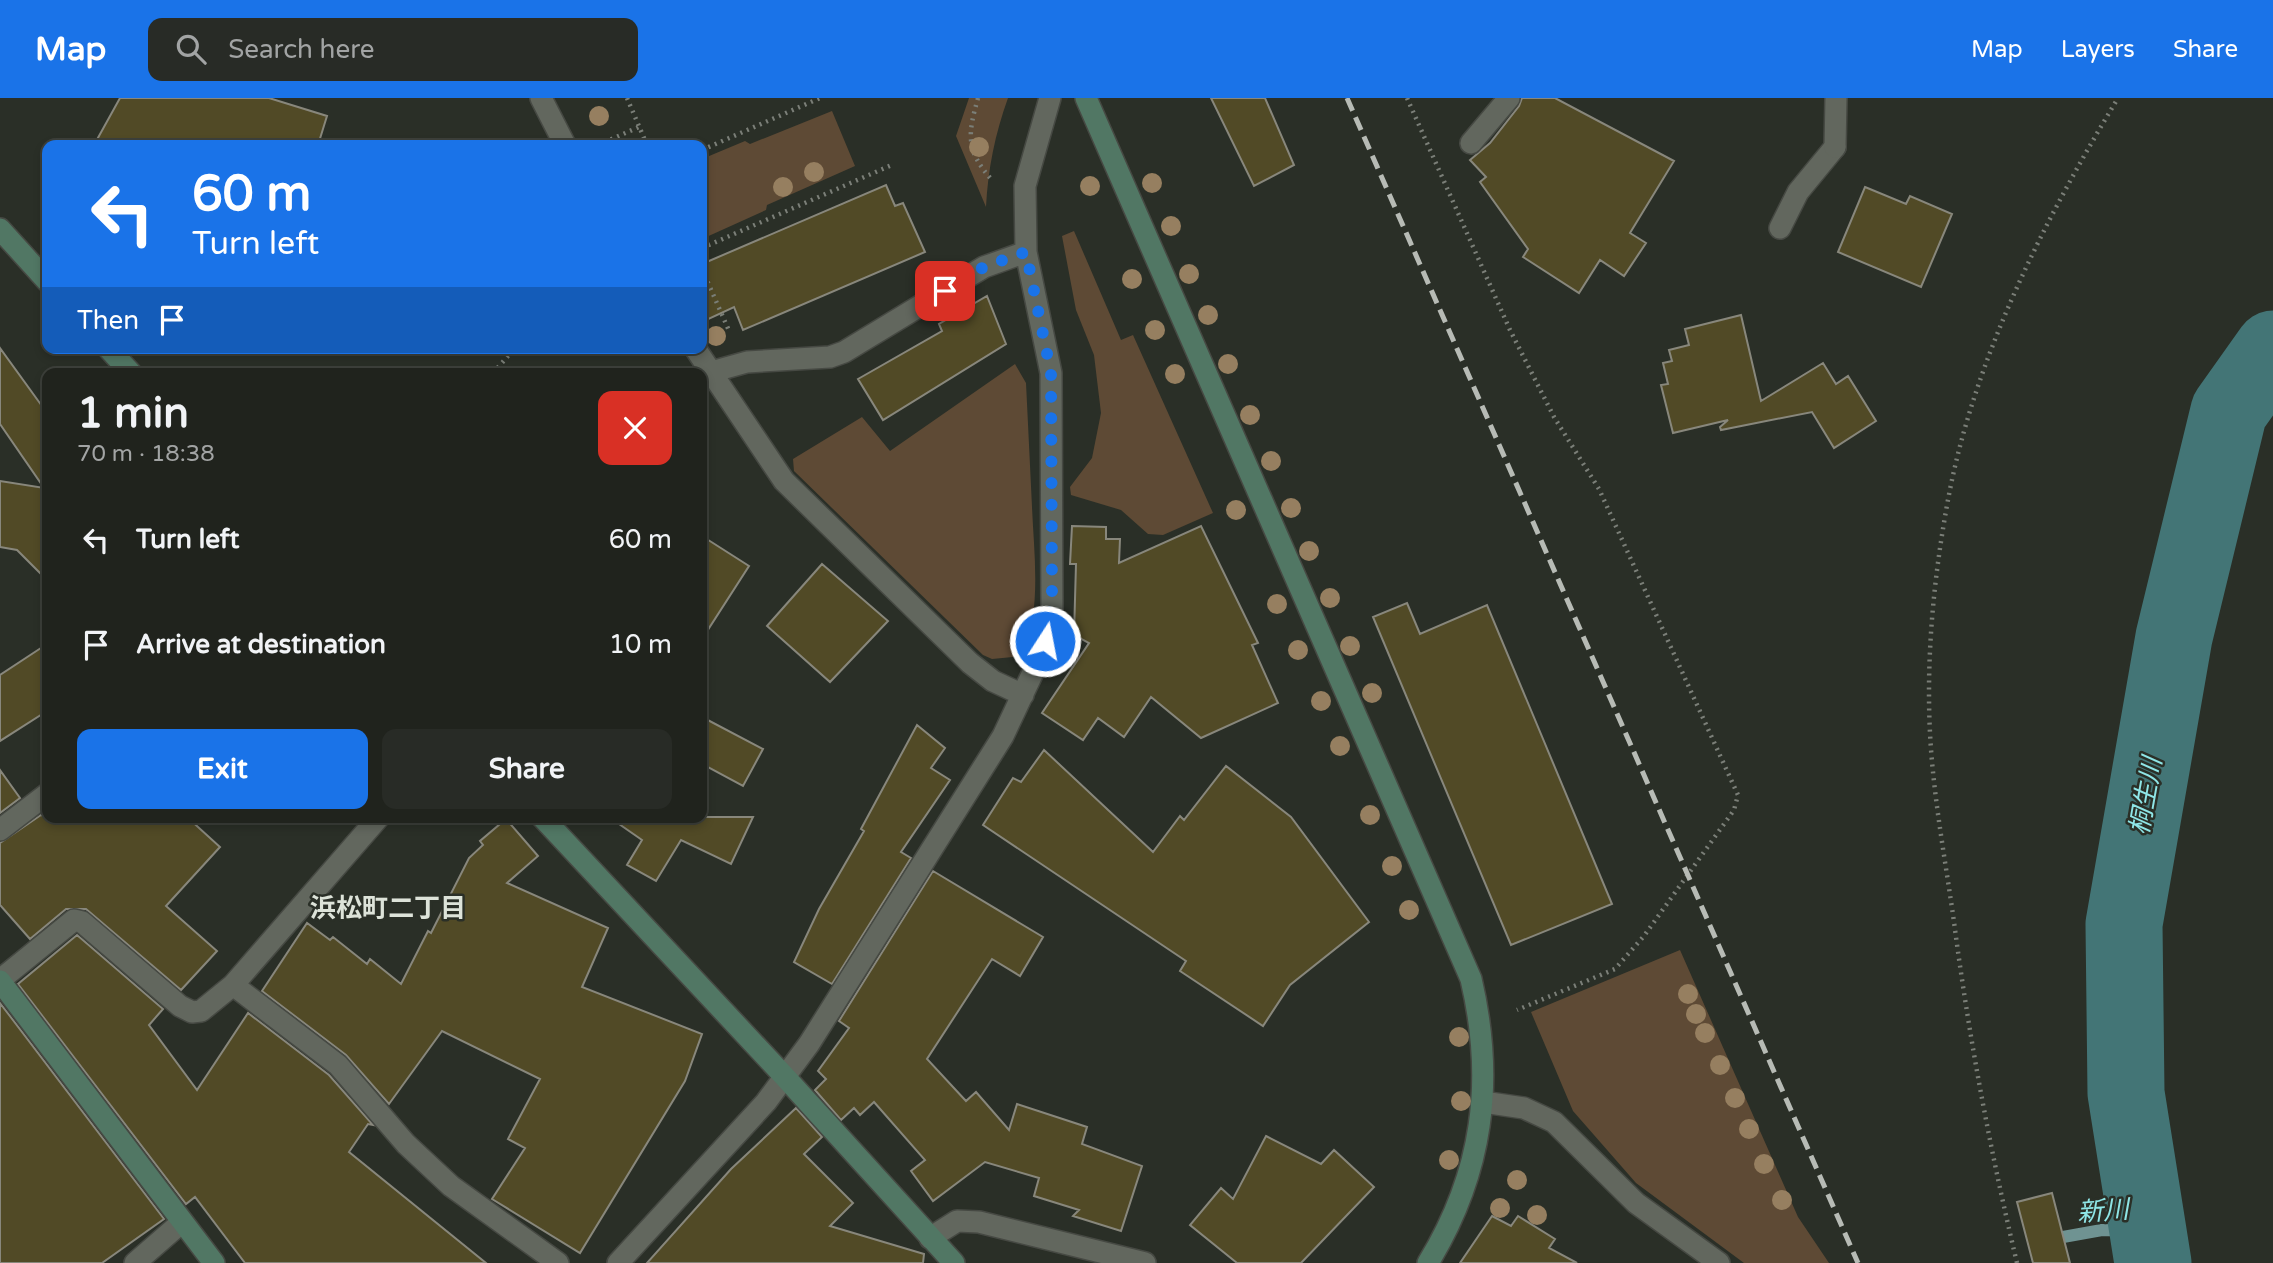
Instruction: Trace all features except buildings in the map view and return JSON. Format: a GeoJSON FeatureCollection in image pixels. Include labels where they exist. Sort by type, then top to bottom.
{"type":"FeatureCollection","features":[{"type":"Feature","properties":{"kind":"street"},"geometry":{"type":"LineString","coordinates":[[541,98],[562,140]]}},
{"type":"Feature","properties":{"kind":"street"},"geometry":{"type":"LineString","coordinates":[[618,1263],[785,1077],[1003,736],[1045,641],[1052,595],[1051,373],[1026,252],[1025,186],[1050,98]]}},
{"type":"Feature","properties":{"kind":"street"},"geometry":{"type":"LineString","coordinates":[[1086,98],[1464,959],[1483,1034],[1483,1102],[1478,1140],[1462,1197],[1428,1263]]}},
{"type":"Feature","properties":{"kind":"street"},"geometry":{"type":"LineString","coordinates":[[1471,143],[1509,98]]}},
{"type":"Feature","properties":{"kind":"street"},"geometry":{"type":"LineString","coordinates":[[1780,228],[1798,192],[1836,147],[1836,98]]}},
{"type":"Feature","properties":{"kind":"street"},"geometry":{"type":"LineString","coordinates":[[0,229],[42,275]]}},
{"type":"Feature","properties":{"kind":"street"},"geometry":{"type":"LineString","coordinates":[[711,372],[747,362],[830,357],[844,352],[984,267],[1026,252]]}},
{"type":"Feature","properties":{"kind":"street"},"geometry":{"type":"LineString","coordinates":[[114,354],[126,368]]}},
{"type":"Feature","properties":{"kind":"street"},"geometry":{"type":"LineString","coordinates":[[699,354],[784,481],[970,663],[993,681],[1023,695]]}},
{"type":"Feature","properties":{"kind":"street"},"geometry":{"type":"LineString","coordinates":[[0,830],[42,798]]}},
{"type":"Feature","properties":{"kind":"street"},"geometry":{"type":"LineString","coordinates":[[214,1263],[0,981],[74,920],[82,922],[180,1006],[192,1012],[201,1011],[233,985],[374,823]]}},
{"type":"Feature","properties":{"kind":"street"},"geometry":{"type":"LineString","coordinates":[[548,823],[954,1263]]}},
{"type":"Feature","properties":{"kind":"street"},"geometry":{"type":"LineString","coordinates":[[233,985],[338,1065],[406,1144],[451,1186],[558,1263]]}},
{"type":"Feature","properties":{"kind":"street"},"geometry":{"type":"LineString","coordinates":[[1483,1102],[1524,1108],[1554,1122],[1636,1203],[1718,1263]]}},
{"type":"Feature","properties":{"kind":"street"},"geometry":{"type":"LineString","coordinates":[[930,1238],[957,1221],[979,1222],[1145,1263]]}},
{"type":"Feature","properties":{"kind":"street"},"geometry":{"type":"LineString","coordinates":[[135,1263],[183,1222]]}},
{"type":"Feature","properties":{"kind":"path"},"geometry":{"type":"LineString","coordinates":[[626,98],[645,140]]}},
{"type":"Feature","properties":{"kind":"path"},"geometry":{"type":"LineString","coordinates":[[707,148],[820,98]]}},
{"type":"Feature","properties":{"kind":"path"},"geometry":{"type":"LineString","coordinates":[[978,98],[968,134],[977,162],[996,184]]}},
{"type":"Feature","properties":{"kind":"path"},"geometry":{"type":"LineString","coordinates":[[1407,98],[1439,164],[1510,330],[1554,417],[1599,489],[1738,795],[1734,810],[1644,936],[1615,970],[1517,1010]]}},
{"type":"Feature","properties":{"kind":"path"},"geometry":{"type":"LineString","coordinates":[[2017,1263],[1991,1155],[1962,983],[1933,770],[1931,659],[1934,591],[1946,509],[1961,442],[1991,351],[2035,247],[2118,98]]}},
{"type":"Feature","properties":{"kind":"path"},"geometry":{"type":"LineString","coordinates":[[609,140],[639,127]]}},
{"type":"Feature","properties":{"kind":"path"},"geometry":{"type":"LineString","coordinates":[[707,246],[894,164]]}},
{"type":"Feature","properties":{"kind":"path"},"geometry":{"type":"LineString","coordinates":[[707,280],[735,343]]}},
{"type":"Feature","properties":{"kind":"path"},"geometry":{"type":"LineString","coordinates":[[497,368],[510,354]]}},
{"type":"Feature","properties":{"kind":"shaded area"},"geometry":{"type":"Polygon","coordinates":[[[969,98],[1008,98],[993,152],[986,207],[956,136],[969,98]]]}},
{"type":"Feature","properties":{"kind":"shaded area"},"geometry":{"type":"Polygon","coordinates":[[[832,111],[855,166],[767,205],[766,210],[707,237],[707,157],[745,141],[750,144],[832,111]]]}},
{"type":"Feature","properties":{"kind":"shaded area"},"geometry":{"type":"Polygon","coordinates":[[[1074,231],[1121,340],[1133,335],[1213,513],[1163,535],[1148,534],[1121,510],[1071,495],[1070,487],[1092,458],[1101,413],[1094,355],[1076,310],[1062,236],[1074,231]]]}},
{"type":"Feature","properties":{"kind":"shaded area"},"geometry":{"type":"Polygon","coordinates":[[[1015,364],[1026,383],[1035,563],[1034,602],[1028,639],[1022,656],[992,659],[983,655],[794,471],[793,459],[862,417],[890,451],[1015,364]]]}},
{"type":"Feature","properties":{"kind":"shaded area"},"geometry":{"type":"Polygon","coordinates":[[[1680,950],[1798,1217],[1829,1263],[1744,1263],[1636,1183],[1573,1111],[1531,1012],[1680,950]]]}},
{"type":"Feature","properties":{"kind":"waterway","name":"桐生川"},"geometry":{"type":"LineString","coordinates":[[2153,1263],[2126,1093],[2124,924],[2174,637],[2229,411],[2273,349]]}},
{"type":"Feature","properties":{"kind":"waterway","name":"新川"},"geometry":{"type":"LineString","coordinates":[[2063,1237],[2102,1230],[2145,1231]]}},
{"type":"Feature","properties":{"kind":"railway"},"geometry":{"type":"LineString","coordinates":[[1347,98],[1858,1263]]}},
{"type":"Feature","properties":{"kind":"district","name":"浜松町二丁目"},"geometry":{"type":"Point","coordinates":[388,908]}},
{"type":"Feature","properties":{"kind":"route"},"geometry":{"type":"LineString","coordinates":[[945,291],[984,267],[1026,252],[1048,346],[1051,373],[1052,613],[1045,641]]}}]}
